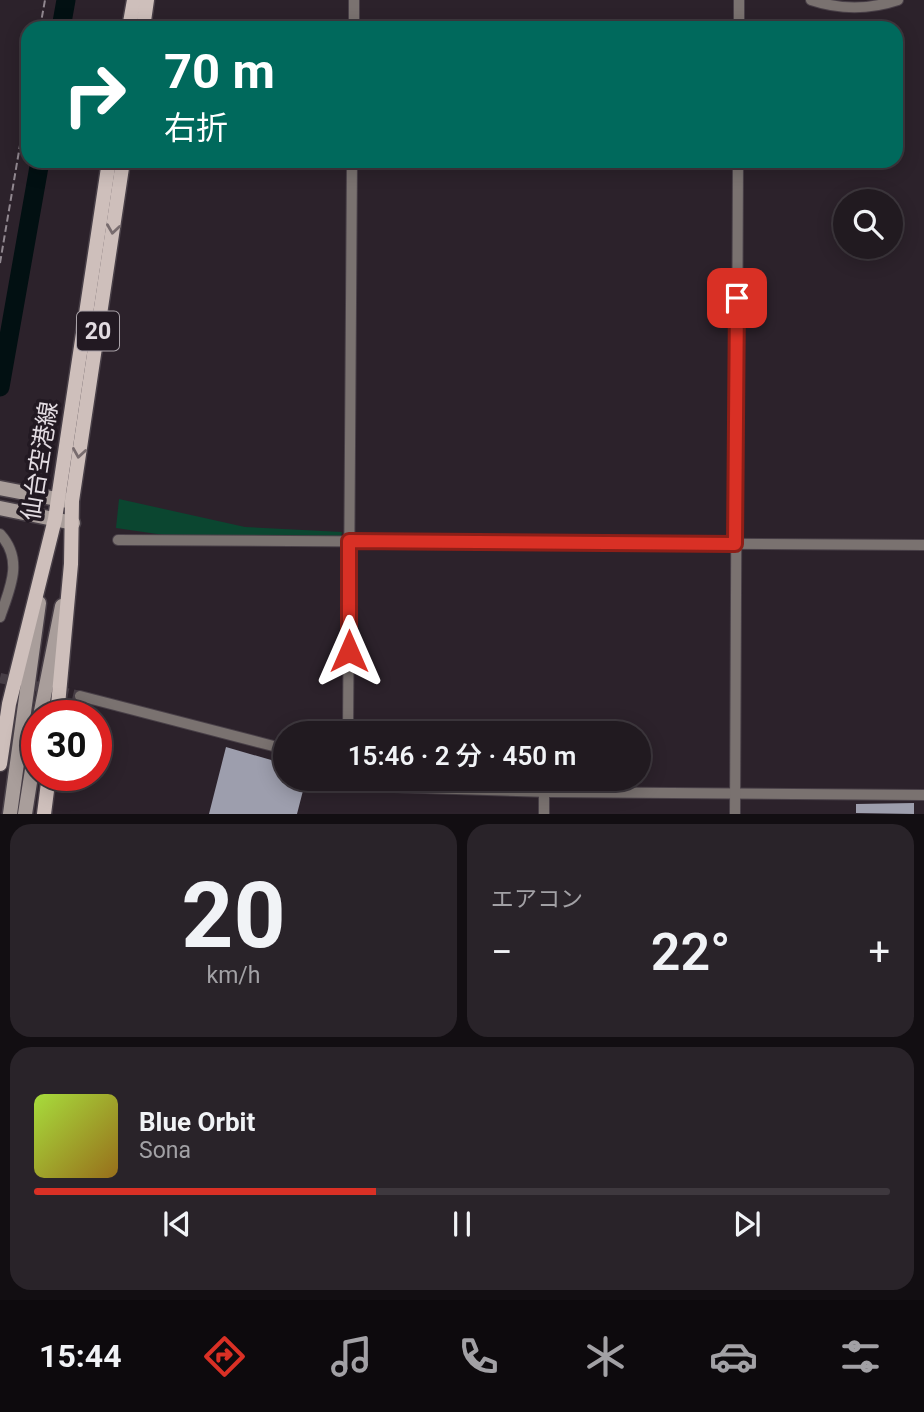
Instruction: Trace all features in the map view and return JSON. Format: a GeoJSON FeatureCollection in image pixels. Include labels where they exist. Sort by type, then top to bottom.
{"type":"FeatureCollection","features":[{"type":"Feature","properties":{"kind":"main road"},"geometry":{"type":"LineString","coordinates":[[130,21],[134,0]]}},
{"type":"Feature","properties":{"kind":"main road"},"geometry":{"type":"LineString","coordinates":[[144,21],[147,0]]}},
{"type":"Feature","properties":{"kind":"main road","name":"仙台空港線"},"geometry":{"type":"LineString","coordinates":[[58,700],[73,523],[65,500],[108,168]]}},
{"type":"Feature","properties":{"kind":"main road","name":"仙台空港線"},"geometry":{"type":"LineString","coordinates":[[0,764],[9,704],[55,519],[65,500],[122,168]]}},
{"type":"Feature","properties":{"kind":"main road"},"geometry":{"type":"LineString","coordinates":[[0,488],[65,500]]}},
{"type":"Feature","properties":{"kind":"main road"},"geometry":{"type":"LineString","coordinates":[[0,508],[73,523]]}},
{"type":"Feature","properties":{"kind":"main road"},"geometry":{"type":"LineString","coordinates":[[10,814],[46,560]]}},
{"type":"Feature","properties":{"kind":"main road"},"geometry":{"type":"LineString","coordinates":[[43,700],[71,564]]}},
{"type":"Feature","properties":{"kind":"main road"},"geometry":{"type":"LineString","coordinates":[[24,814],[28,791]]}},
{"type":"Feature","properties":{"kind":"main road"},"geometry":{"type":"LineString","coordinates":[[44,814],[48,791]]}},
{"type":"Feature","properties":{"kind":"street"},"geometry":{"type":"LineString","coordinates":[[354,0],[354,21]]}},
{"type":"Feature","properties":{"kind":"street"},"geometry":{"type":"LineString","coordinates":[[739,0],[739,21]]}},
{"type":"Feature","properties":{"kind":"street"},"geometry":{"type":"LineString","coordinates":[[811,0],[846,9],[882,5],[898,0]]}},
{"type":"Feature","properties":{"kind":"street"},"geometry":{"type":"LineString","coordinates":[[348,721],[352,168]]}},
{"type":"Feature","properties":{"kind":"street"},"geometry":{"type":"LineString","coordinates":[[736,814],[738,168]]}},
{"type":"Feature","properties":{"kind":"street"},"geometry":{"type":"LineString","coordinates":[[0,534],[7,542],[14,563],[14,578],[0,617]]}},
{"type":"Feature","properties":{"kind":"street"},"geometry":{"type":"LineString","coordinates":[[118,540],[924,545]]}},
{"type":"Feature","properties":{"kind":"street"},"geometry":{"type":"LineString","coordinates":[[80,696],[273,746]]}},
{"type":"Feature","properties":{"kind":"street"},"geometry":{"type":"LineString","coordinates":[[514,791],[924,794]]}},
{"type":"Feature","properties":{"kind":"street"},"geometry":{"type":"LineString","coordinates":[[544,792],[544,814]]}},
{"type":"Feature","properties":{"kind":"path"},"geometry":{"type":"LineString","coordinates":[[41,21],[45,0]]}},
{"type":"Feature","properties":{"kind":"path"},"geometry":{"type":"LineString","coordinates":[[0,263],[21,139]]}},
{"type":"Feature","properties":{"kind":"green space"},"geometry":{"type":"Polygon","coordinates":[[[119,499],[245,527],[342,532],[341,537],[171,536],[116,528],[119,499]]]}},
{"type":"Feature","properties":{"kind":"building"},"geometry":{"type":"Polygon","coordinates":[[[226,747],[273,761],[273,791],[303,791],[297,814],[209,814],[226,747]]]}},
{"type":"Feature","properties":{"kind":"building"},"geometry":{"type":"Polygon","coordinates":[[[914,803],[914,814],[856,813],[856,804],[914,803]]]}},
{"type":"Feature","properties":{"kind":"waterway"},"geometry":{"type":"LineString","coordinates":[[62,21],[66,0]]}},
{"type":"Feature","properties":{"kind":"waterway"},"geometry":{"type":"LineString","coordinates":[[0,387],[39,168]]}},
{"type":"Feature","properties":{"kind":"tunnel"},"geometry":{"type":"LineString","coordinates":[[0,678],[80,696]]}},
{"type":"Feature","properties":{"kind":"route"},"geometry":{"type":"LineString","coordinates":[[349,651],[349,541],[735,544],[737,298]]}}]}
